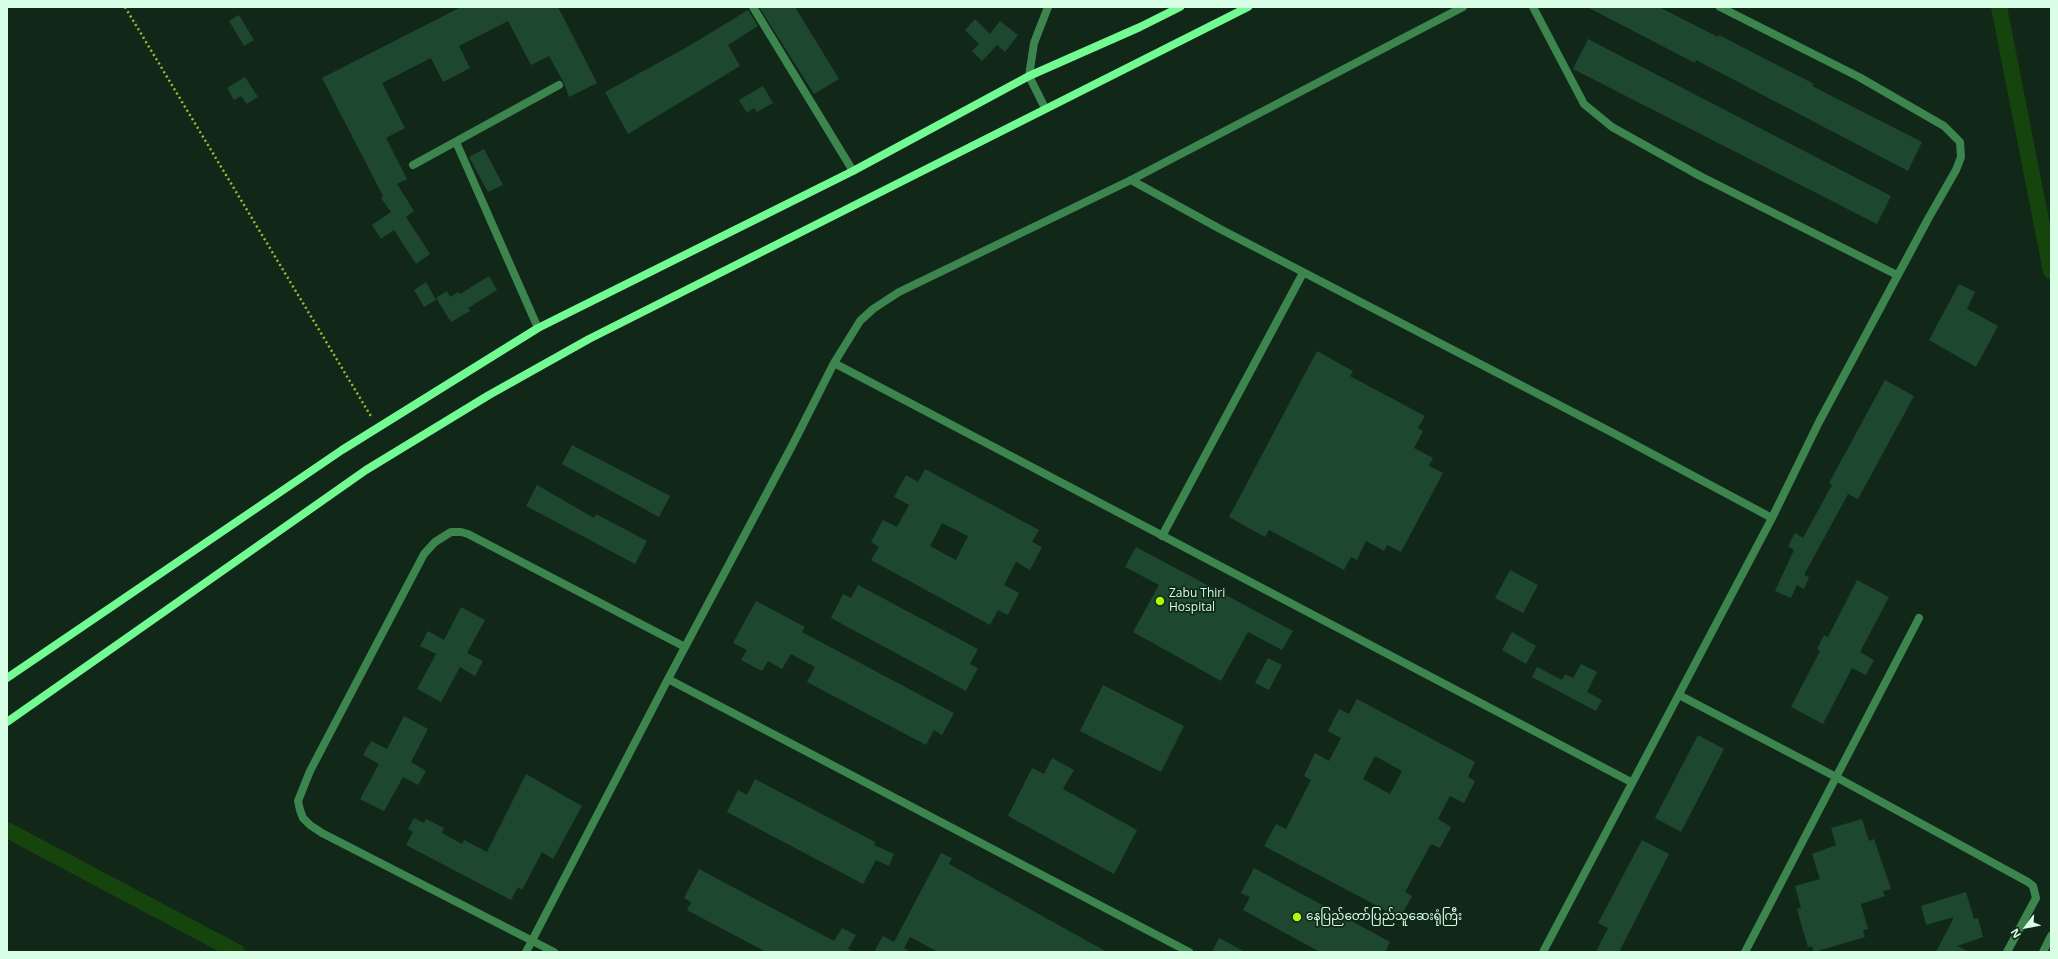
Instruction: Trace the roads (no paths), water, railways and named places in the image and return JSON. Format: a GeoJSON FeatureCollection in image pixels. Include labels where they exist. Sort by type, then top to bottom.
{"type":"FeatureCollection","features":[{"type":"Feature","properties":{"kind":"main road"},"geometry":{"type":"LineString","coordinates":[[7,678],[342,450],[538,328],[853,171],[1029,76],[1140,27],[1180,7]]}},
{"type":"Feature","properties":{"kind":"main road"},"geometry":{"type":"LineString","coordinates":[[7,722],[366,470],[489,395],[588,339],[905,181],[1045,108],[1248,7]]}},
{"type":"Feature","properties":{"kind":"street"},"geometry":{"type":"LineString","coordinates":[[753,7],[853,171]]}},
{"type":"Feature","properties":{"kind":"street"},"geometry":{"type":"LineString","coordinates":[[1045,108],[1029,76],[1034,43],[1048,7]]}},
{"type":"Feature","properties":{"kind":"street"},"geometry":{"type":"LineString","coordinates":[[526,952],[668,679],[793,444],[834,363],[860,322],[873,309],[889,298],[1131,180],[1463,7]]}},
{"type":"Feature","properties":{"kind":"street"},"geometry":{"type":"LineString","coordinates":[[1533,7],[1584,104],[1612,127],[1700,176],[1897,275]]}},
{"type":"Feature","properties":{"kind":"street"},"geometry":{"type":"LineString","coordinates":[[1543,952],[1631,782],[1679,695],[1772,518],[1819,422],[1897,275],[1956,170],[1961,157],[1960,142],[1944,126],[1859,77],[1720,7]]}},
{"type":"Feature","properties":{"kind":"street"},"geometry":{"type":"LineString","coordinates":[[413,165],[559,84]]}},
{"type":"Feature","properties":{"kind":"street"},"geometry":{"type":"LineString","coordinates":[[456,142],[538,328]]}},
{"type":"Feature","properties":{"kind":"street"},"geometry":{"type":"LineString","coordinates":[[1131,180],[1303,273],[1615,434],[1772,518]]}},
{"type":"Feature","properties":{"kind":"street"},"geometry":{"type":"LineString","coordinates":[[1162,536],[1303,273]]}},
{"type":"Feature","properties":{"kind":"street"},"geometry":{"type":"LineString","coordinates":[[834,363],[1631,782]]}},
{"type":"Feature","properties":{"kind":"street"},"geometry":{"type":"LineString","coordinates":[[554,952],[322,833],[303,818],[298,801],[310,771],[424,554],[435,542],[451,532],[468,534],[685,648]]}},
{"type":"Feature","properties":{"kind":"street"},"geometry":{"type":"LineString","coordinates":[[1746,952],[1919,618]]}},
{"type":"Feature","properties":{"kind":"street"},"geometry":{"type":"LineString","coordinates":[[668,679],[1189,952]]}},
{"type":"Feature","properties":{"kind":"street"},"geometry":{"type":"LineString","coordinates":[[1679,695],[1836,777],[2021,877],[2033,886],[2036,898],[2007,952]]}},
{"type":"Feature","properties":{"kind":"street"},"geometry":{"type":"LineString","coordinates":[[2043,952],[2051,936]]}},
{"type":"Feature","properties":{"kind":"waterway"},"geometry":{"type":"LineString","coordinates":[[1999,7],[2051,271]]}},
{"type":"Feature","properties":{"kind":"waterway"},"geometry":{"type":"LineString","coordinates":[[7,830],[237,952]]}},
{"type":"Feature","properties":{"kind":"place","name":"Zabu Thiri Hospital"},"geometry":{"type":"Point","coordinates":[1160,601]}},
{"type":"Feature","properties":{"kind":"place","name":"နေပြည်တော်ပြည်သူဆေးရုံကြီး"},"geometry":{"type":"Point","coordinates":[1297,917]}}]}
